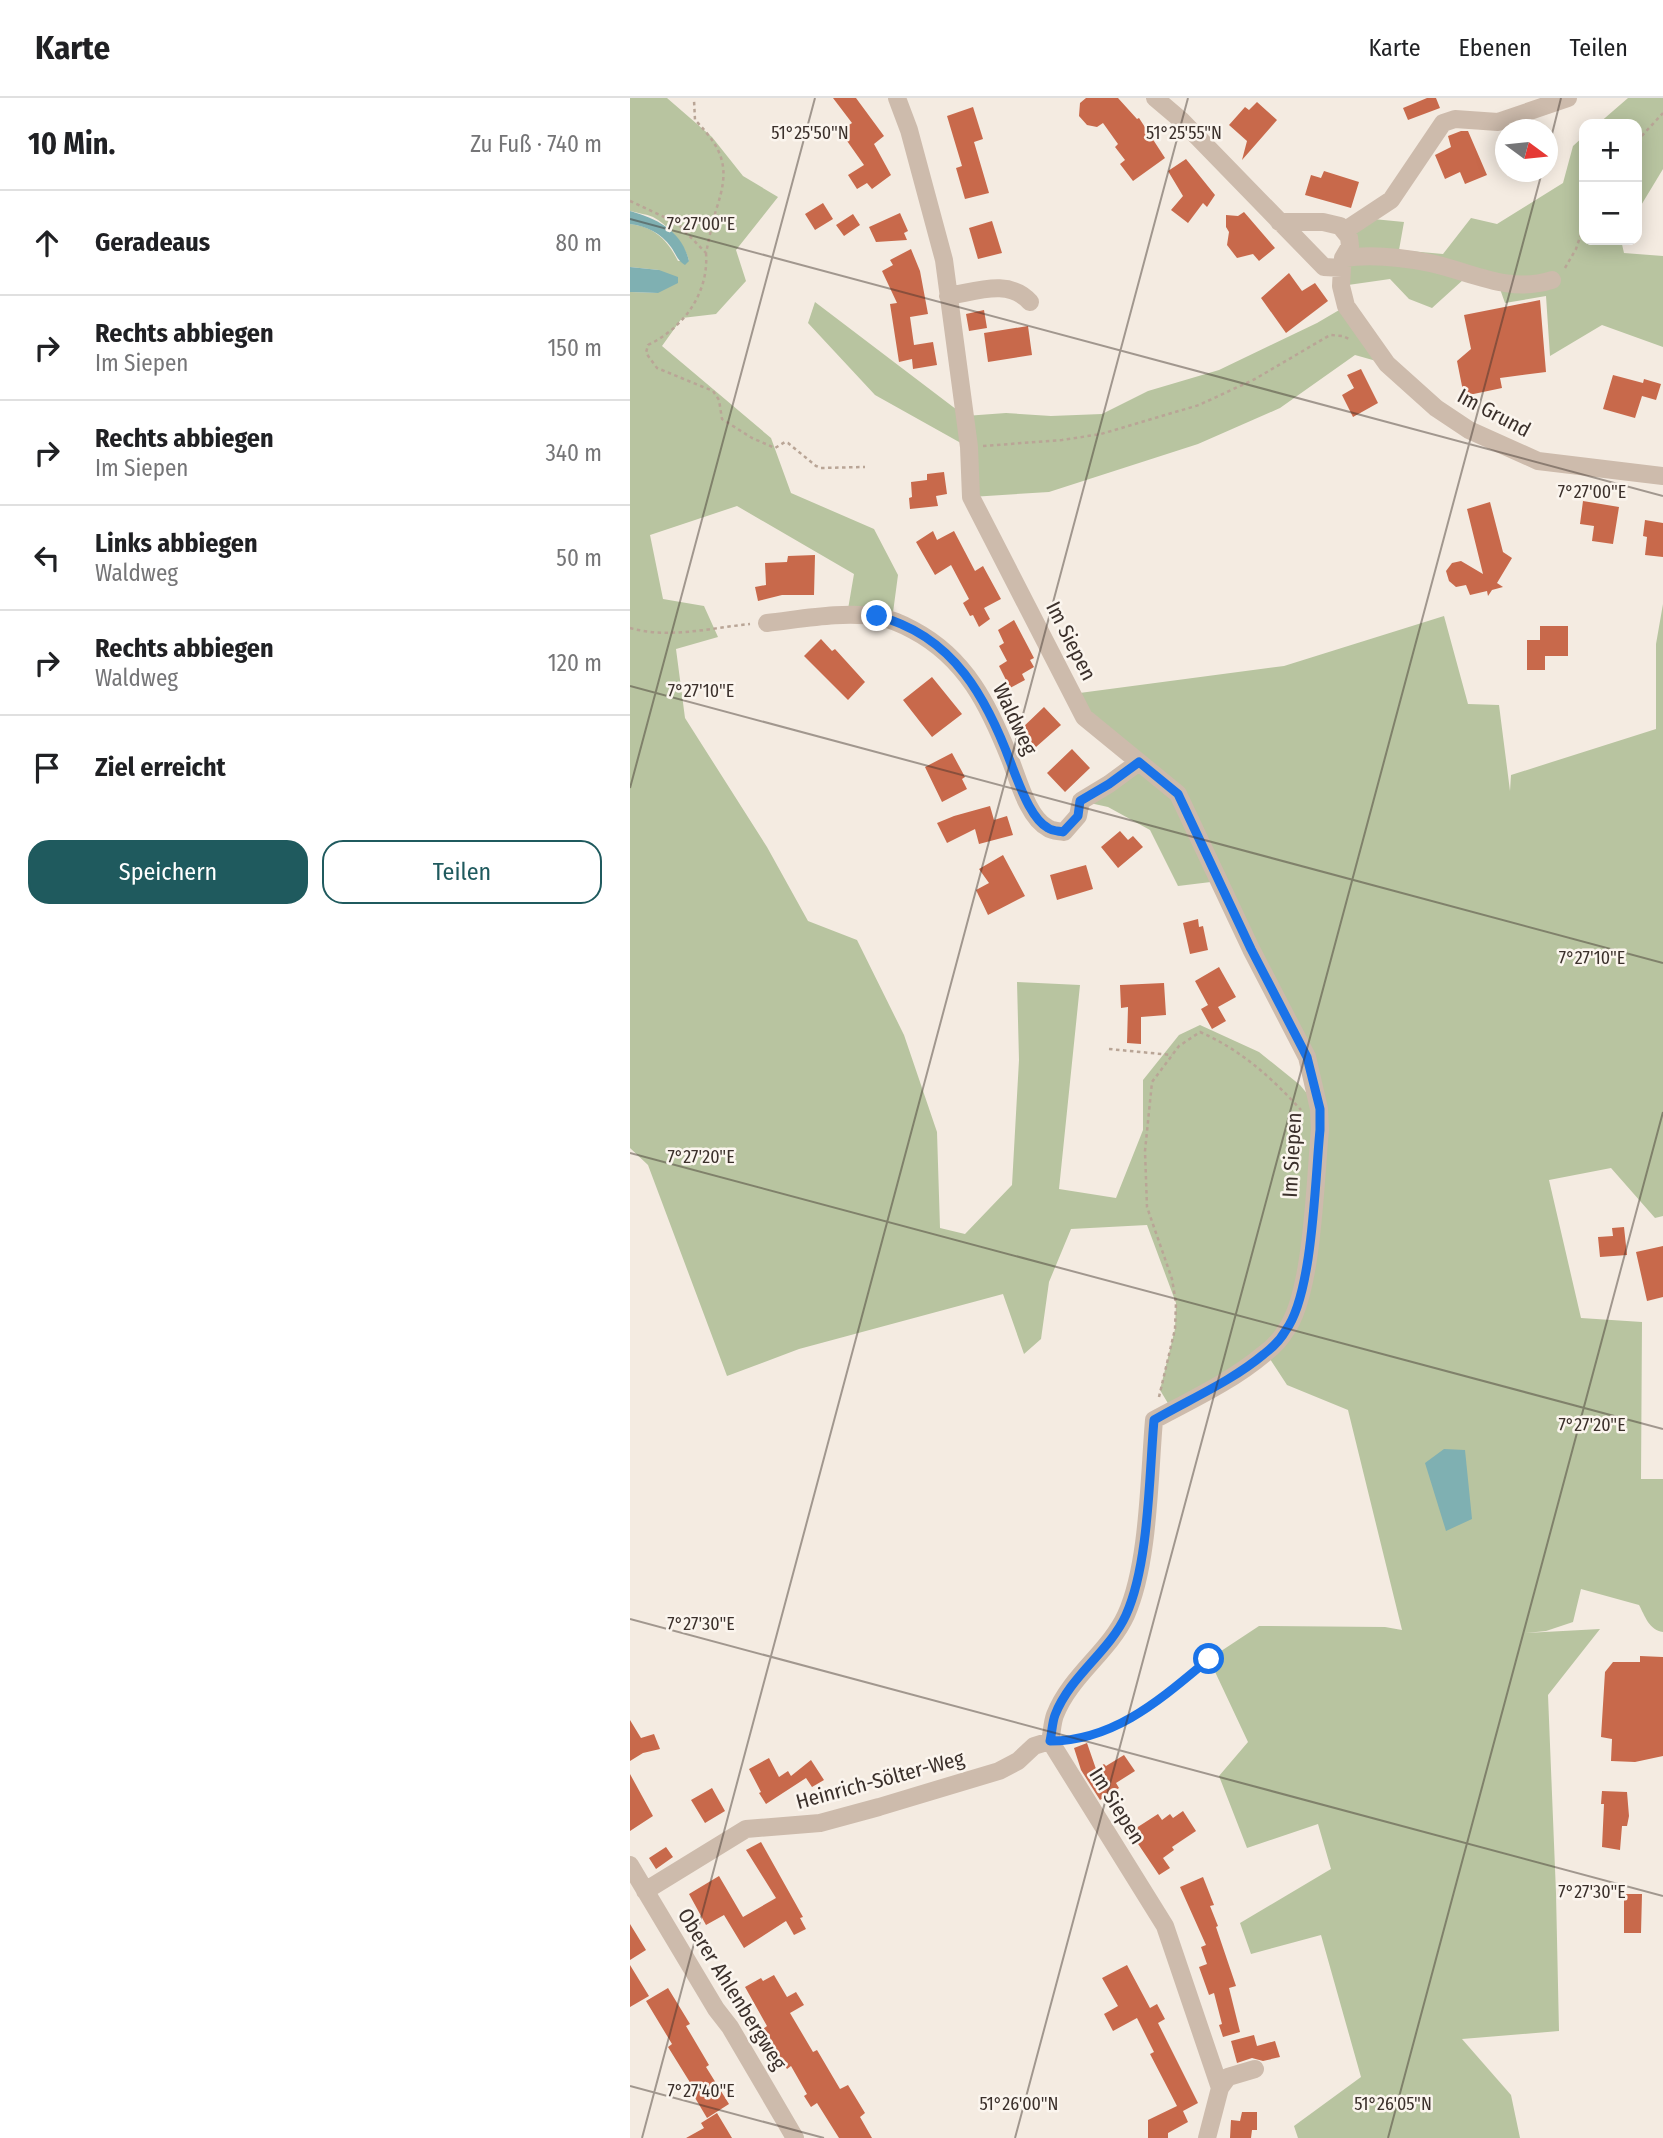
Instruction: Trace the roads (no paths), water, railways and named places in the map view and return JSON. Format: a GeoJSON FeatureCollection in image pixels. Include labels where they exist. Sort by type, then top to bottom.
{"type":"FeatureCollection","features":[{"type":"Feature","properties":{"kind":"street","name":"Im Siepen"},"geometry":{"type":"LineString","coordinates":[[897,98],[909,130],[944,260],[968,447],[971,497],[1084,717],[1178,794],[1251,949],[1307,1057],[1320,1109],[1307,1266],[1300,1298],[1287,1329],[1266,1353],[1243,1370],[1154,1420],[1144,1535],[1135,1589],[1125,1616],[1113,1636],[1072,1686],[1055,1714],[1050,1741],[1165,1926],[1220,2088]]}},
{"type":"Feature","properties":{"kind":"street"},"geometry":{"type":"LineString","coordinates":[[1155,98],[1181,120],[1324,267],[1380,255],[1432,263],[1493,282],[1534,286],[1552,280]]}},
{"type":"Feature","properties":{"kind":"street"},"geometry":{"type":"LineString","coordinates":[[1279,222],[1323,222],[1340,226],[1344,231],[1391,200],[1443,123],[1455,119],[1498,122],[1568,98]]}},
{"type":"Feature","properties":{"kind":"street","name":"Im Grund"},"geometry":{"type":"LineString","coordinates":[[1344,231],[1349,237],[1350,246],[1342,263],[1341,286],[1346,306],[1376,352],[1436,408],[1469,430],[1538,461],[1663,476]]}},
{"type":"Feature","properties":{"kind":"street"},"geometry":{"type":"LineString","coordinates":[[948,296],[998,288],[1012,289],[1030,302]]}},
{"type":"Feature","properties":{"kind":"street","name":"Waldweg"},"geometry":{"type":"LineString","coordinates":[[767,623],[846,615],[877,616],[903,624],[933,640],[952,656],[984,701],[1022,793],[1032,811],[1047,828],[1063,832],[1078,816],[1080,801],[1139,762]]}},
{"type":"Feature","properties":{"kind":"street","name":"Heinrich-Sölter-Weg"},"geometry":{"type":"LineString","coordinates":[[645,1891],[746,1829],[820,1823],[878,1807],[999,1771],[1034,1746],[1050,1741]]}},
{"type":"Feature","properties":{"kind":"street","name":"Oberer Ahlenbergweg"},"geometry":{"type":"LineString","coordinates":[[630,1865],[795,2138]]}},
{"type":"Feature","properties":{"kind":"street"},"geometry":{"type":"LineString","coordinates":[[1207,2138],[1220,2088],[1228,2077],[1255,2069]]}},
{"type":"Feature","properties":{"kind":"water"},"geometry":{"type":"Polygon","coordinates":[[[630,211],[659,222],[675,234],[689,261],[685,265],[682,263],[658,234],[642,226],[630,224],[630,211]]]}},
{"type":"Feature","properties":{"kind":"water"},"geometry":{"type":"Polygon","coordinates":[[[630,267],[659,270],[678,277],[678,283],[658,293],[630,292],[630,267]]]}},
{"type":"Feature","properties":{"kind":"water"},"geometry":{"type":"Polygon","coordinates":[[[1444,1449],[1465,1450],[1472,1519],[1446,1531],[1425,1463],[1444,1449]]]}}]}
